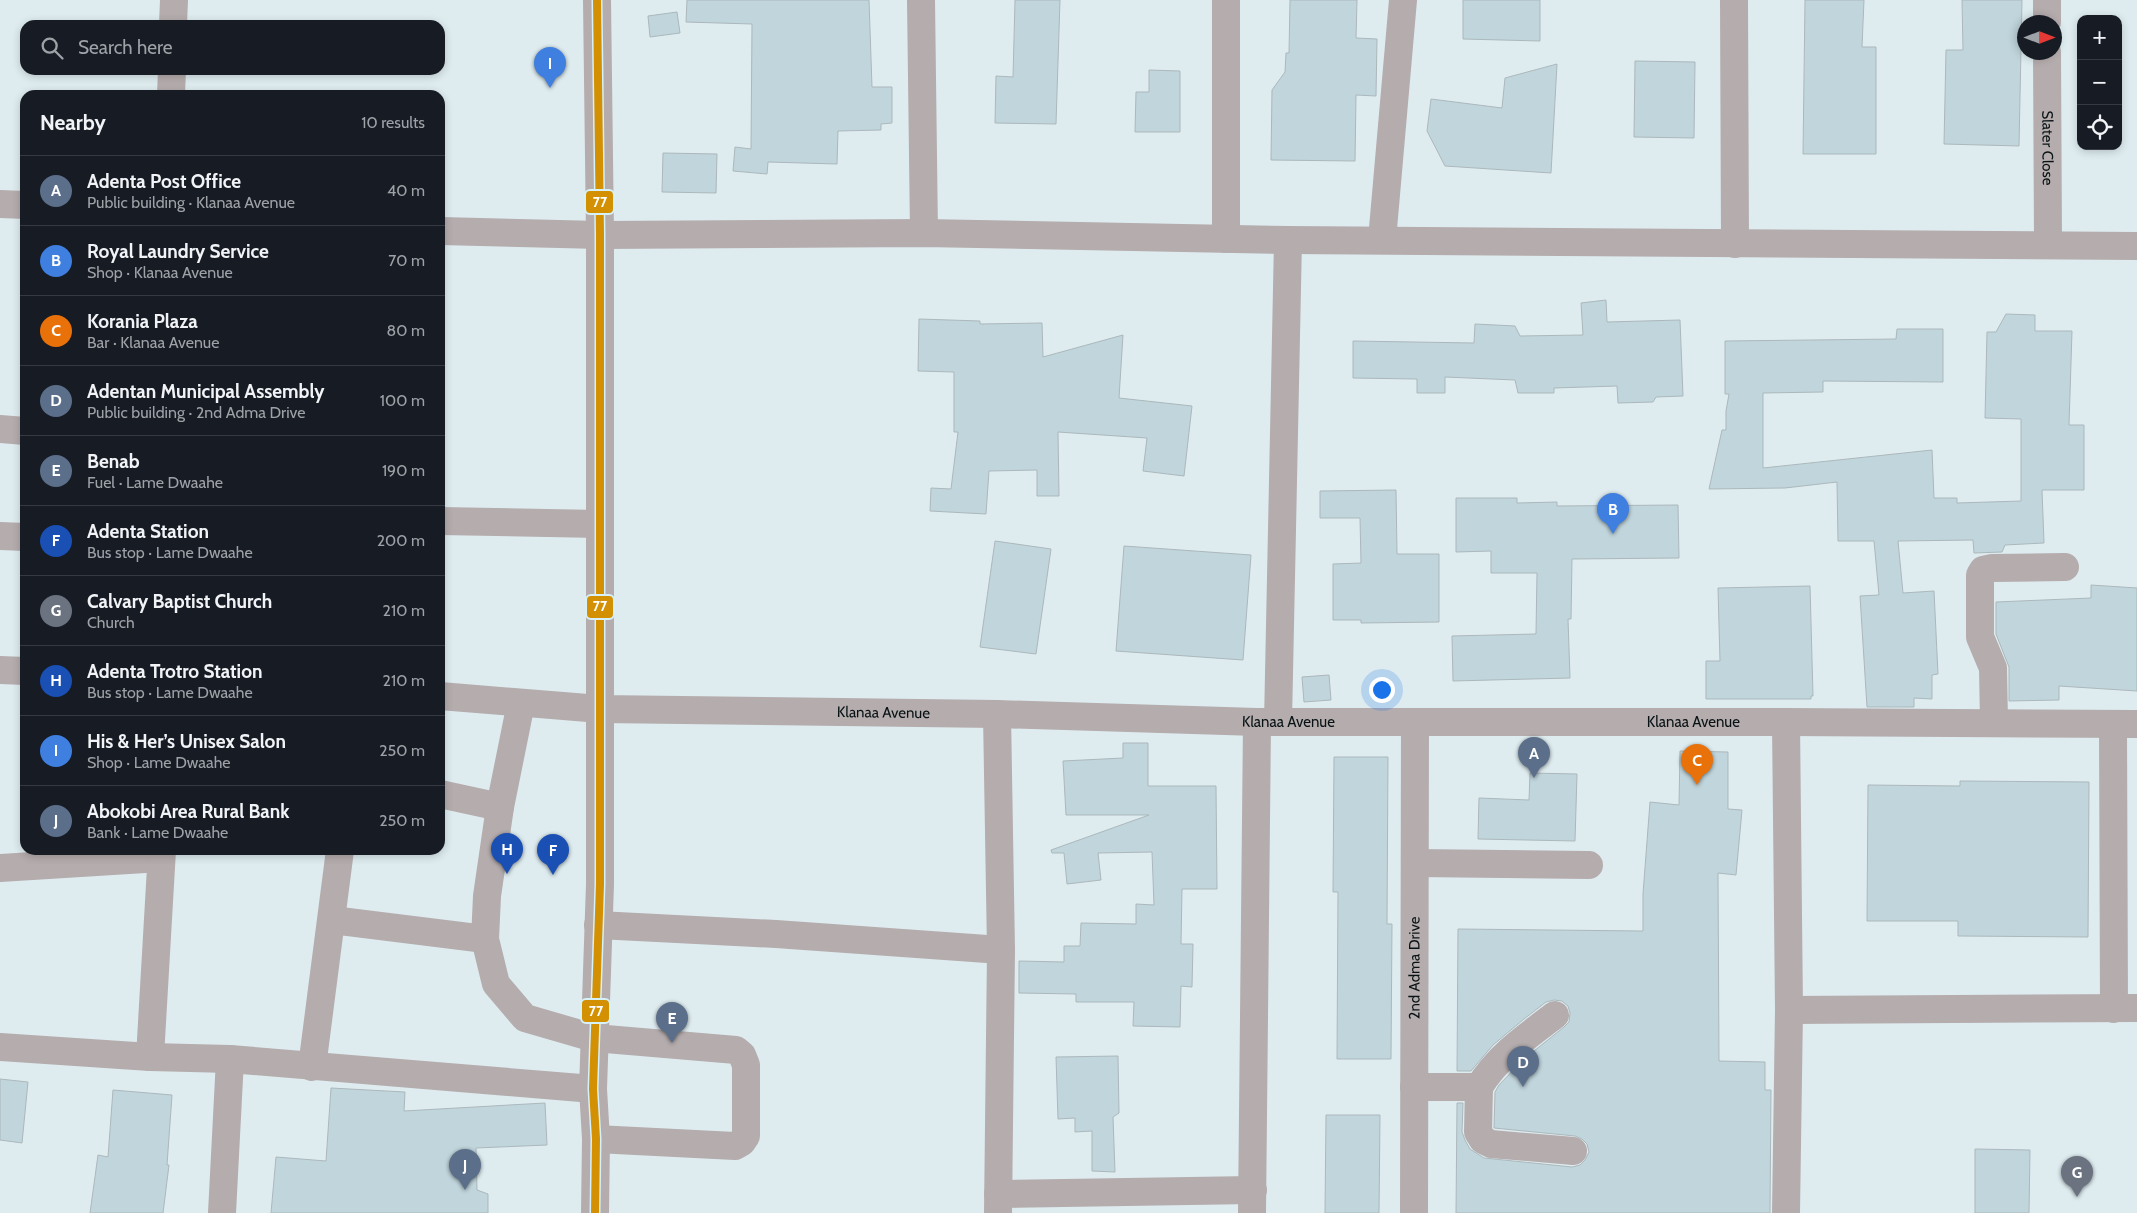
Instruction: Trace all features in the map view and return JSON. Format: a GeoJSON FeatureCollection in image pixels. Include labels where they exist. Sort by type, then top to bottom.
{"type":"FeatureCollection","features":[{"type":"Feature","properties":{"kind":"street"},"geometry":{"type":"LineString","coordinates":[[173,20],[174,0]]}},
{"type":"Feature","properties":{"kind":"street"},"geometry":{"type":"LineString","coordinates":[[595,1213],[596,1139],[593,1089],[598,925],[600,710],[600,234],[597,0]]}},
{"type":"Feature","properties":{"kind":"street"},"geometry":{"type":"LineString","coordinates":[[921,0],[924,233]]}},
{"type":"Feature","properties":{"kind":"street"},"geometry":{"type":"LineString","coordinates":[[1226,0],[1226,239]]}},
{"type":"Feature","properties":{"kind":"street"},"geometry":{"type":"LineString","coordinates":[[1382,240],[1404,0]]}},
{"type":"Feature","properties":{"kind":"street"},"geometry":{"type":"LineString","coordinates":[[1734,0],[1736,244]]}},
{"type":"Feature","properties":{"kind":"street"},"geometry":{"type":"LineString","coordinates":[[2047,0],[2047,15]]}},
{"type":"Feature","properties":{"kind":"street","name":"Slater Close"},"geometry":{"type":"LineString","coordinates":[[2047,60],[2048,244]]}},
{"type":"Feature","properties":{"kind":"street"},"geometry":{"type":"LineString","coordinates":[[171,90],[172,75]]}},
{"type":"Feature","properties":{"kind":"street"},"geometry":{"type":"LineString","coordinates":[[0,204],[20,205]]}},
{"type":"Feature","properties":{"kind":"street"},"geometry":{"type":"LineString","coordinates":[[445,231],[600,234],[924,233],[1288,240],[2137,246]]}},
{"type":"Feature","properties":{"kind":"street"},"geometry":{"type":"LineString","coordinates":[[998,714],[1001,950],[998,1203],[1253,1202],[1268,722],[1288,240]]}},
{"type":"Feature","properties":{"kind":"street"},"geometry":{"type":"LineString","coordinates":[[0,429],[20,431]]}},
{"type":"Feature","properties":{"kind":"street"},"geometry":{"type":"LineString","coordinates":[[445,521],[600,524]]}},
{"type":"Feature","properties":{"kind":"street"},"geometry":{"type":"LineString","coordinates":[[0,536],[20,537]]}},
{"type":"Feature","properties":{"kind":"street"},"geometry":{"type":"LineString","coordinates":[[1994,723],[1993,668],[1980,637],[1980,575],[1983,570],[1992,568],[2064,567]]}},
{"type":"Feature","properties":{"kind":"street","name":"Klanaa Avenue"},"geometry":{"type":"LineString","coordinates":[[445,696],[600,710],[998,714],[1268,722],[2125,724]]}},
{"type":"Feature","properties":{"kind":"street"},"geometry":{"type":"LineString","coordinates":[[522,703],[500,807],[487,896],[485,939],[496,984],[525,1018],[594,1038],[736,1050],[742,1055],[746,1065],[746,1136],[742,1142],[735,1146],[596,1139]]}},
{"type":"Feature","properties":{"kind":"street","name":"2nd Adma Drive"},"geometry":{"type":"LineString","coordinates":[[1414,1213],[1415,722]]}},
{"type":"Feature","properties":{"kind":"street"},"geometry":{"type":"LineString","coordinates":[[1786,722],[1789,1010],[1786,1213]]}},
{"type":"Feature","properties":{"kind":"street"},"geometry":{"type":"LineString","coordinates":[[1789,1010],[2126,1008],[2125,724]]}},
{"type":"Feature","properties":{"kind":"street"},"geometry":{"type":"LineString","coordinates":[[445,795],[500,807]]}},
{"type":"Feature","properties":{"kind":"street"},"geometry":{"type":"LineString","coordinates":[[0,868],[150,855]]}},
{"type":"Feature","properties":{"kind":"street"},"geometry":{"type":"LineString","coordinates":[[150,1057],[162,855]]}},
{"type":"Feature","properties":{"kind":"street"},"geometry":{"type":"LineString","coordinates":[[312,1067],[339,855]]}},
{"type":"Feature","properties":{"kind":"street"},"geometry":{"type":"LineString","coordinates":[[1415,863],[1589,865]]}},
{"type":"Feature","properties":{"kind":"street"},"geometry":{"type":"LineString","coordinates":[[332,920],[485,939]]}},
{"type":"Feature","properties":{"kind":"street"},"geometry":{"type":"LineString","coordinates":[[598,925],[776,934],[1001,950]]}},
{"type":"Feature","properties":{"kind":"street"},"geometry":{"type":"LineString","coordinates":[[1555,1016],[1515,1045],[1490,1069],[1479,1087],[1478,1132],[1483,1140],[1492,1144],[1573,1151]]}},
{"type":"Feature","properties":{"kind":"street"},"geometry":{"type":"LineString","coordinates":[[0,1047],[150,1057],[230,1060],[593,1089]]}},
{"type":"Feature","properties":{"kind":"street"},"geometry":{"type":"LineString","coordinates":[[222,1213],[230,1060]]}},
{"type":"Feature","properties":{"kind":"street"},"geometry":{"type":"LineString","coordinates":[[1414,1087],[1479,1087]]}},
{"type":"Feature","properties":{"kind":"building"},"geometry":{"type":"Polygon","coordinates":[[[687,0],[869,0],[872,87],[892,87],[892,123],[881,124],[881,130],[838,131],[837,164],[768,162],[767,174],[733,171],[735,147],[751,149],[752,24],[686,22],[687,0]]]}},
{"type":"Feature","properties":{"kind":"building"},"geometry":{"type":"Polygon","coordinates":[[[1015,0],[1060,0],[1056,124],[995,123],[996,76],[1013,77],[1015,0]]]}},
{"type":"Feature","properties":{"kind":"building"},"geometry":{"type":"Polygon","coordinates":[[[1290,0],[1357,0],[1356,38],[1377,39],[1376,96],[1356,95],[1355,161],[1271,160],[1272,90],[1285,72],[1286,53],[1289,53],[1290,0]]]}},
{"type":"Feature","properties":{"kind":"building"},"geometry":{"type":"Polygon","coordinates":[[[1463,0],[1540,0],[1540,41],[1463,39],[1463,0]]]}},
{"type":"Feature","properties":{"kind":"building"},"geometry":{"type":"Polygon","coordinates":[[[1805,0],[1864,0],[1862,47],[1876,47],[1876,154],[1803,154],[1805,0]]]}},
{"type":"Feature","properties":{"kind":"building"},"geometry":{"type":"Polygon","coordinates":[[[1962,0],[2022,0],[2022,15],[2017,15],[2017,60],[2021,60],[2019,146],[1944,144],[1946,50],[1963,50],[1962,0]]]}},
{"type":"Feature","properties":{"kind":"building"},"geometry":{"type":"Polygon","coordinates":[[[677,12],[680,33],[650,37],[648,16],[677,12]]]}},
{"type":"Feature","properties":{"kind":"building"},"geometry":{"type":"Polygon","coordinates":[[[1635,61],[1695,62],[1694,138],[1634,137],[1635,61]]]}},
{"type":"Feature","properties":{"kind":"building"},"geometry":{"type":"Polygon","coordinates":[[[1557,64],[1551,173],[1445,166],[1427,131],[1431,99],[1502,108],[1505,78],[1557,64]]]}},
{"type":"Feature","properties":{"kind":"building"},"geometry":{"type":"Polygon","coordinates":[[[1149,70],[1180,71],[1180,132],[1135,132],[1136,92],[1149,92],[1149,70]]]}},
{"type":"Feature","properties":{"kind":"building"},"geometry":{"type":"Polygon","coordinates":[[[663,153],[717,154],[716,193],[662,192],[663,153]]]}},
{"type":"Feature","properties":{"kind":"building"},"geometry":{"type":"Polygon","coordinates":[[[1606,300],[1607,322],[1680,320],[1683,396],[1656,397],[1653,402],[1618,403],[1617,386],[1554,388],[1554,393],[1518,393],[1515,380],[1445,377],[1445,393],[1417,393],[1417,379],[1353,378],[1353,341],[1474,343],[1475,324],[1515,326],[1520,336],[1583,335],[1581,303],[1606,300]]]}},
{"type":"Feature","properties":{"kind":"building"},"geometry":{"type":"Polygon","coordinates":[[[2006,314],[2035,315],[2035,331],[2072,331],[2069,425],[2084,425],[2084,490],[2042,490],[2044,543],[2005,545],[2002,552],[1974,553],[1973,540],[1898,541],[1903,593],[1934,591],[1938,674],[1932,675],[1932,699],[1914,698],[1914,707],[1867,707],[1860,596],[1879,595],[1874,541],[1838,541],[1837,482],[1785,488],[1709,489],[1722,430],[1726,430],[1726,411],[1729,394],[1725,394],[1725,341],[1896,339],[1897,329],[1943,329],[1943,382],[1823,381],[1823,392],[1763,393],[1763,468],[1932,450],[1934,498],[1957,498],[1957,503],[2021,501],[2021,419],[1985,418],[1987,332],[1996,332],[2006,314]]]}},
{"type":"Feature","properties":{"kind":"building"},"geometry":{"type":"Polygon","coordinates":[[[919,319],[980,321],[980,324],[1042,323],[1043,357],[1123,335],[1119,398],[1192,406],[1184,476],[1143,471],[1147,438],[1058,432],[1059,496],[1037,496],[1037,470],[989,471],[986,514],[930,511],[931,488],[951,489],[958,432],[954,432],[954,372],[918,371],[919,319]]]}},
{"type":"Feature","properties":{"kind":"building"},"geometry":{"type":"Polygon","coordinates":[[[1396,490],[1397,554],[1439,554],[1439,622],[1361,623],[1361,620],[1333,620],[1333,564],[1361,563],[1360,518],[1320,518],[1320,491],[1396,490]]]}},
{"type":"Feature","properties":{"kind":"building"},"geometry":{"type":"Polygon","coordinates":[[[1456,498],[1517,498],[1517,503],[1557,502],[1557,506],[1678,505],[1679,558],[1572,559],[1571,619],[1568,619],[1570,678],[1453,681],[1452,636],[1536,634],[1537,573],[1491,573],[1491,551],[1456,552],[1456,498]]]}},
{"type":"Feature","properties":{"kind":"building"},"geometry":{"type":"Polygon","coordinates":[[[995,541],[1051,549],[1036,654],[980,647],[995,541]]]}},
{"type":"Feature","properties":{"kind":"building"},"geometry":{"type":"Polygon","coordinates":[[[1124,546],[1251,555],[1243,660],[1116,651],[1124,546]]]}},
{"type":"Feature","properties":{"kind":"building"},"geometry":{"type":"Polygon","coordinates":[[[2091,585],[2137,588],[2137,691],[2059,686],[2059,700],[2009,701],[2009,667],[1996,634],[1996,602],[2091,598],[2091,585]]]}},
{"type":"Feature","properties":{"kind":"building"},"geometry":{"type":"Polygon","coordinates":[[[1810,586],[1813,696],[1811,696],[1811,699],[1706,699],[1706,661],[1720,661],[1718,588],[1810,586]]]}},
{"type":"Feature","properties":{"kind":"building"},"geometry":{"type":"Polygon","coordinates":[[[1329,675],[1331,700],[1304,702],[1302,677],[1329,675]]]}},
{"type":"Feature","properties":{"kind":"building"},"geometry":{"type":"Polygon","coordinates":[[[1123,743],[1148,743],[1148,786],[1216,786],[1217,889],[1182,889],[1181,944],[1193,944],[1192,987],[1181,986],[1180,1027],[1133,1026],[1134,1002],[1076,1002],[1076,994],[1019,993],[1019,961],[1064,962],[1064,946],[1080,946],[1081,923],[1136,924],[1136,904],[1154,905],[1152,852],[1098,853],[1101,880],[1067,884],[1064,853],[1052,853],[1051,850],[1149,815],[1066,815],[1063,761],[1123,758],[1123,743]]]}},
{"type":"Feature","properties":{"kind":"building"},"geometry":{"type":"Polygon","coordinates":[[[1680,751],[1728,752],[1728,809],[1742,810],[1736,875],[1718,873],[1719,1061],[1765,1062],[1765,1090],[1771,1090],[1770,1213],[1456,1213],[1457,1103],[1463,1103],[1462,1132],[1465,1140],[1470,1149],[1484,1158],[1572,1167],[1580,1165],[1589,1152],[1587,1144],[1575,1136],[1494,1128],[1495,1092],[1499,1085],[1524,1059],[1569,1022],[1570,1013],[1568,1006],[1562,1001],[1546,1002],[1493,1045],[1471,1071],[1457,1071],[1458,929],[1643,931],[1643,894],[1650,802],[1679,805],[1680,751]]]}},
{"type":"Feature","properties":{"kind":"building"},"geometry":{"type":"Polygon","coordinates":[[[1334,757],[1388,757],[1387,924],[1392,924],[1391,1059],[1337,1059],[1338,892],[1333,892],[1334,757]]]}},
{"type":"Feature","properties":{"kind":"building"},"geometry":{"type":"Polygon","coordinates":[[[1530,773],[1577,774],[1575,841],[1478,839],[1479,798],[1529,800],[1530,773]]]}},
{"type":"Feature","properties":{"kind":"building"},"geometry":{"type":"Polygon","coordinates":[[[1960,781],[2089,782],[2088,937],[1958,936],[1958,921],[1867,921],[1868,785],[1960,786],[1960,781]]]}},
{"type":"Feature","properties":{"kind":"building"},"geometry":{"type":"Polygon","coordinates":[[[1118,1056],[1119,1113],[1113,1117],[1115,1172],[1092,1171],[1092,1131],[1075,1132],[1075,1118],[1058,1119],[1056,1057],[1118,1056]]]}},
{"type":"Feature","properties":{"kind":"building"},"geometry":{"type":"Polygon","coordinates":[[[0,1079],[28,1082],[22,1143],[0,1140],[0,1079]]]}},
{"type":"Feature","properties":{"kind":"building"},"geometry":{"type":"Polygon","coordinates":[[[331,1088],[405,1092],[404,1111],[545,1103],[547,1145],[476,1148],[477,1190],[488,1194],[488,1213],[271,1213],[276,1157],[326,1161],[331,1088]]]}},
{"type":"Feature","properties":{"kind":"building"},"geometry":{"type":"Polygon","coordinates":[[[113,1090],[172,1095],[167,1165],[169,1165],[163,1213],[90,1213],[98,1155],[108,1157],[113,1090]]]}},
{"type":"Feature","properties":{"kind":"building"},"geometry":{"type":"Polygon","coordinates":[[[1326,1115],[1380,1115],[1379,1213],[1325,1213],[1326,1115]]]}},
{"type":"Feature","properties":{"kind":"building"},"geometry":{"type":"Polygon","coordinates":[[[1975,1149],[2030,1150],[2029,1213],[1975,1213],[1975,1149]]]}},
{"type":"Feature","properties":{"kind":"transit line","name":"77"},"geometry":{"type":"LineString","coordinates":[[595,1213],[596,1139],[593,1089],[600,884],[600,235],[597,0]]}},
{"type":"Feature","properties":{"kind":"place","name":"His & Her’s Unisex Salon"},"geometry":{"type":"Point","coordinates":[550,88]}},
{"type":"Feature","properties":{"kind":"place","name":"Royal Laundry Service"},"geometry":{"type":"Point","coordinates":[1613,534]}},
{"type":"Feature","properties":{"kind":"place","name":"Adenta Post Office"},"geometry":{"type":"Point","coordinates":[1534,778]}},
{"type":"Feature","properties":{"kind":"place","name":"Korania Plaza"},"geometry":{"type":"Point","coordinates":[1697,785]}},
{"type":"Feature","properties":{"kind":"place","name":"Adenta Trotro Station"},"geometry":{"type":"Point","coordinates":[507,874]}},
{"type":"Feature","properties":{"kind":"place","name":"Adenta Station"},"geometry":{"type":"Point","coordinates":[553,875]}},
{"type":"Feature","properties":{"kind":"place","name":"Benab"},"geometry":{"type":"Point","coordinates":[672,1043]}},
{"type":"Feature","properties":{"kind":"place","name":"Adentan Municipal Assembly"},"geometry":{"type":"Point","coordinates":[1523,1087]}},
{"type":"Feature","properties":{"kind":"place","name":"Abokobi Area Rural Bank"},"geometry":{"type":"Point","coordinates":[465,1190]}},
{"type":"Feature","properties":{"kind":"place","name":"Calvary Baptist Church"},"geometry":{"type":"Point","coordinates":[2077,1197]}}]}
